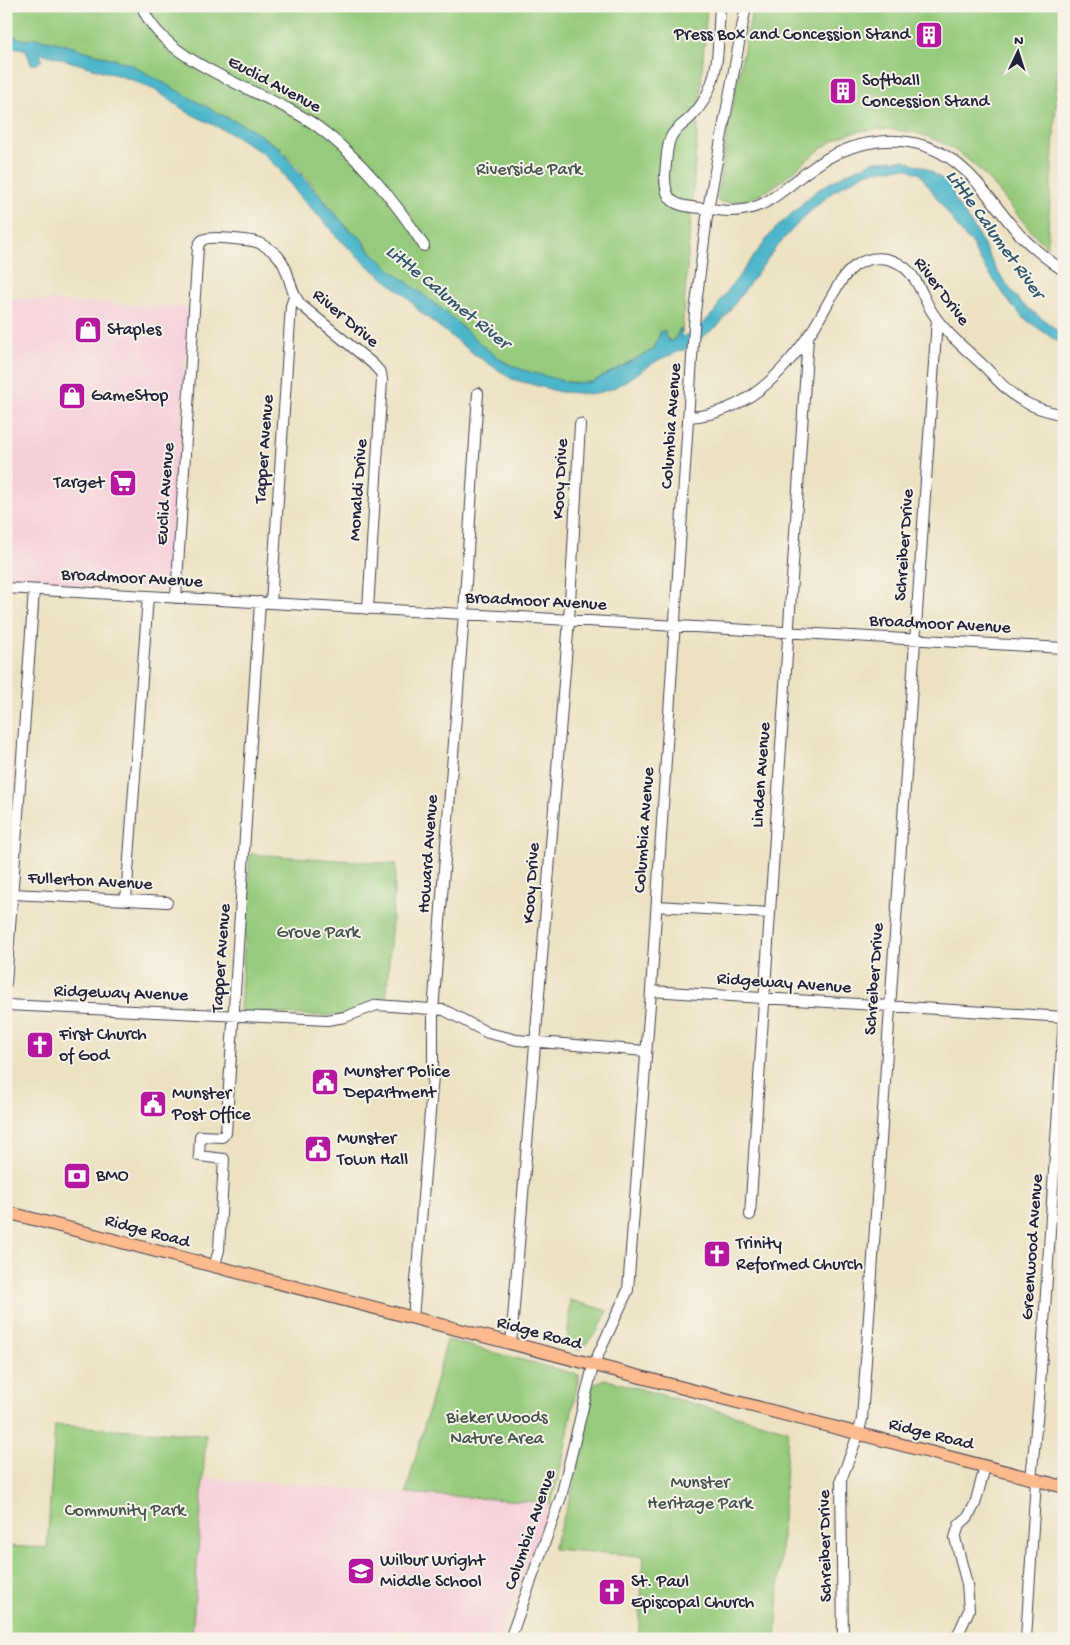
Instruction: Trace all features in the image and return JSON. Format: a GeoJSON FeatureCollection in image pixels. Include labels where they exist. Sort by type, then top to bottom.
{"type":"FeatureCollection","features":[{"type":"Feature","properties":{"kind":"main road","name":"Ridge Road"},"geometry":{"type":"LineString","coordinates":[[6,1212],[1064,1487]]}},
{"type":"Feature","properties":{"kind":"street","name":"Euclid Avenue"},"geometry":{"type":"LineString","coordinates":[[142,6],[146,19],[156,30],[200,64],[318,127],[365,171],[392,200],[424,246]]}},
{"type":"Feature","properties":{"kind":"street"},"geometry":{"type":"LineString","coordinates":[[720,6],[716,66],[712,84],[693,115],[672,136],[664,183],[665,193],[672,201],[708,209],[742,211],[756,208],[782,193],[821,162],[844,150],[880,142],[909,142],[938,152],[968,172],[1021,235],[1064,271]]}},
{"type":"Feature","properties":{"kind":"street","name":"Columbia Avenue"},"geometry":{"type":"LineString","coordinates":[[513,1638],[562,1497],[593,1366],[628,1290],[657,906],[695,312],[708,209],[746,6]]}},
{"type":"Feature","properties":{"kind":"street","name":"River Drive"},"geometry":{"type":"LineString","coordinates":[[199,243],[206,238],[213,238],[257,242],[269,249],[283,263],[294,297],[381,373]]}},
{"type":"Feature","properties":{"kind":"street","name":"Euclid Avenue"},"geometry":{"type":"LineString","coordinates":[[176,598],[199,243]]}},
{"type":"Feature","properties":{"kind":"street","name":"River Drive"},"geometry":{"type":"LineString","coordinates":[[689,417],[702,416],[726,409],[753,395],[781,371],[808,337],[848,271],[860,263],[875,258],[891,260],[906,268],[937,319],[1020,399],[1044,410],[1064,415]]}},
{"type":"Feature","properties":{"kind":"street","name":"Tapper Avenue"},"geometry":{"type":"LineString","coordinates":[[214,1267],[219,1250],[224,1159],[199,1156],[200,1136],[222,1137],[226,1133],[266,603],[291,306],[294,297]]}},
{"type":"Feature","properties":{"kind":"street","name":"Schreiber Drive"},"geometry":{"type":"LineString","coordinates":[[843,1639],[841,1480],[862,1419],[937,319]]}},
{"type":"Feature","properties":{"kind":"street","name":"Linden Avenue"},"geometry":{"type":"LineString","coordinates":[[750,1215],[808,337]]}},
{"type":"Feature","properties":{"kind":"street","name":"Monaldi Drive"},"geometry":{"type":"LineString","coordinates":[[368,608],[381,373]]}},
{"type":"Feature","properties":{"kind":"street","name":"Howard Avenue"},"geometry":{"type":"LineString","coordinates":[[413,1318],[433,1076],[433,1011],[464,614],[478,393]]}},
{"type":"Feature","properties":{"kind":"street","name":"Kooy Drive"},"geometry":{"type":"LineString","coordinates":[[511,1344],[568,620],[580,424]]}},
{"type":"Feature","properties":{"kind":"street","name":"Broadmoor Avenue"},"geometry":{"type":"LineString","coordinates":[[6,588],[1064,648]]}},
{"type":"Feature","properties":{"kind":"street"},"geometry":{"type":"LineString","coordinates":[[6,983],[34,590]]}},
{"type":"Feature","properties":{"kind":"street"},"geometry":{"type":"LineString","coordinates":[[126,900],[148,596]]}},
{"type":"Feature","properties":{"kind":"street","name":"Fullerton Avenue"},"geometry":{"type":"LineString","coordinates":[[13,894],[166,902]]}},
{"type":"Feature","properties":{"kind":"street"},"geometry":{"type":"LineString","coordinates":[[657,906],[769,913]]}},
{"type":"Feature","properties":{"kind":"street","name":"Ridgeway Avenue"},"geometry":{"type":"LineString","coordinates":[[651,991],[1064,1018]]}},
{"type":"Feature","properties":{"kind":"street","name":"Ridgeway Avenue"},"geometry":{"type":"LineString","coordinates":[[6,1005],[327,1020],[345,1017],[377,1005],[450,1012],[488,1033],[517,1040],[645,1051]]}},
{"type":"Feature","properties":{"kind":"street","name":"Greenwood Avenue"},"geometry":{"type":"LineString","coordinates":[[1026,1639],[1034,1479],[1062,1072],[1064,1018]]}},
{"type":"Feature","properties":{"kind":"street"},"geometry":{"type":"LineString","coordinates":[[956,1639],[969,1610],[967,1584],[955,1538],[959,1525],[968,1517],[975,1504],[985,1467]]}},
{"type":"Feature","properties":{"kind":"shaded area"},"geometry":{"type":"Polygon","coordinates":[[[6,298],[186,308],[189,306],[170,587],[167,591],[6,582],[6,298]]]}},
{"type":"Feature","properties":{"kind":"shaded area","name":"Wilbur Wright Middle School"},"geometry":{"type":"Polygon","coordinates":[[[204,1478],[551,1503],[499,1639],[192,1639],[204,1478]]]}},
{"type":"Feature","properties":{"kind":"green space","name":"Riverside Park"},"geometry":{"type":"Polygon","coordinates":[[[6,6],[707,6],[682,333],[681,329],[672,342],[660,333],[654,349],[592,382],[559,380],[536,374],[505,362],[490,352],[439,306],[380,260],[360,237],[339,218],[298,168],[280,150],[281,147],[279,148],[248,127],[221,115],[130,64],[55,42],[34,38],[25,40],[6,34],[6,6]]]}},
{"type":"Feature","properties":{"kind":"green space"},"geometry":{"type":"Polygon","coordinates":[[[753,6],[1062,6],[1047,247],[1024,223],[992,184],[969,161],[949,146],[934,139],[903,131],[888,129],[872,130],[843,136],[822,148],[768,190],[737,202],[719,202],[717,198],[729,121],[753,6]]]}},
{"type":"Feature","properties":{"kind":"green space","name":"Grove Park"},"geometry":{"type":"Polygon","coordinates":[[[250,854],[396,864],[386,1001],[344,1016],[244,1013],[240,1011],[250,854]]]}},
{"type":"Feature","properties":{"kind":"green space"},"geometry":{"type":"Polygon","coordinates":[[[570,1300],[608,1311],[596,1333],[580,1350],[567,1346],[570,1300]]]}},
{"type":"Feature","properties":{"kind":"green space","name":"Bieker Woods Nature Area"},"geometry":{"type":"Polygon","coordinates":[[[447,1340],[579,1375],[562,1463],[551,1503],[406,1493],[447,1340]]]}},
{"type":"Feature","properties":{"kind":"green space","name":"Munster Heritage Park"},"geometry":{"type":"Polygon","coordinates":[[[604,1379],[788,1430],[776,1639],[638,1639],[644,1556],[553,1549],[573,1489],[592,1386],[604,1379]]]}},
{"type":"Feature","properties":{"kind":"green space","name":"Community Park"},"geometry":{"type":"Polygon","coordinates":[[[55,1425],[206,1435],[192,1639],[6,1639],[6,1546],[47,1548],[55,1425]]]}},
{"type":"Feature","properties":{"kind":"water"},"geometry":{"type":"Polygon","coordinates":[[[6,34],[25,40],[34,38],[55,42],[130,64],[221,115],[248,127],[279,148],[281,146],[280,150],[348,229],[361,238],[367,248],[394,272],[448,314],[484,347],[504,362],[523,370],[571,383],[592,382],[654,349],[661,331],[665,331],[665,337],[670,342],[676,339],[679,329],[681,329],[681,337],[692,332],[714,311],[773,231],[816,191],[847,173],[875,161],[904,160],[926,168],[946,182],[951,188],[956,202],[975,229],[997,271],[1021,303],[1064,335],[1064,346],[1025,319],[1012,306],[977,256],[973,244],[964,236],[920,174],[906,168],[898,168],[867,172],[834,191],[805,216],[777,246],[719,325],[686,349],[660,359],[614,388],[594,394],[560,392],[512,379],[474,354],[420,312],[406,296],[368,266],[334,234],[300,197],[279,169],[261,152],[234,135],[187,112],[157,91],[130,79],[41,53],[42,60],[37,64],[31,64],[26,50],[6,48],[6,34]]]}},
{"type":"Feature","properties":{"kind":"place","name":"Press Box and Concession Stand"},"geometry":{"type":"Point","coordinates":[929,35]}},
{"type":"Feature","properties":{"kind":"place","name":"Softball Concession Stand"},"geometry":{"type":"Point","coordinates":[843,91]}},
{"type":"Feature","properties":{"kind":"place","name":"Staples"},"geometry":{"type":"Point","coordinates":[88,330]}},
{"type":"Feature","properties":{"kind":"place","name":"GameStop"},"geometry":{"type":"Point","coordinates":[72,396]}},
{"type":"Feature","properties":{"kind":"place","name":"Target"},"geometry":{"type":"Point","coordinates":[123,483]}},
{"type":"Feature","properties":{"kind":"place","name":"First Church of God"},"geometry":{"type":"Point","coordinates":[40,1045]}},
{"type":"Feature","properties":{"kind":"place","name":"Munster Police Department"},"geometry":{"type":"Point","coordinates":[325,1082]}},
{"type":"Feature","properties":{"kind":"place","name":"Munster Post Office"},"geometry":{"type":"Point","coordinates":[153,1104]}},
{"type":"Feature","properties":{"kind":"place","name":"Munster Town Hall"},"geometry":{"type":"Point","coordinates":[318,1149]}},
{"type":"Feature","properties":{"kind":"place","name":"BMO"},"geometry":{"type":"Point","coordinates":[77,1176]}},
{"type":"Feature","properties":{"kind":"place","name":"Trinity Reformed Church"},"geometry":{"type":"Point","coordinates":[717,1254]}},
{"type":"Feature","properties":{"kind":"place","name":"Wilbur Wright Middle School"},"geometry":{"type":"Point","coordinates":[361,1571]}},
{"type":"Feature","properties":{"kind":"place","name":"St. Paul Episcopal Church"},"geometry":{"type":"Point","coordinates":[612,1592]}},
{"type":"Feature","properties":{"kind":"water label","name":"Little Calumet River"},"geometry":{"type":"Point","coordinates":[994,235]}},
{"type":"Feature","properties":{"kind":"water label","name":"Little Calumet River"},"geometry":{"type":"Point","coordinates":[447,298]}}]}
